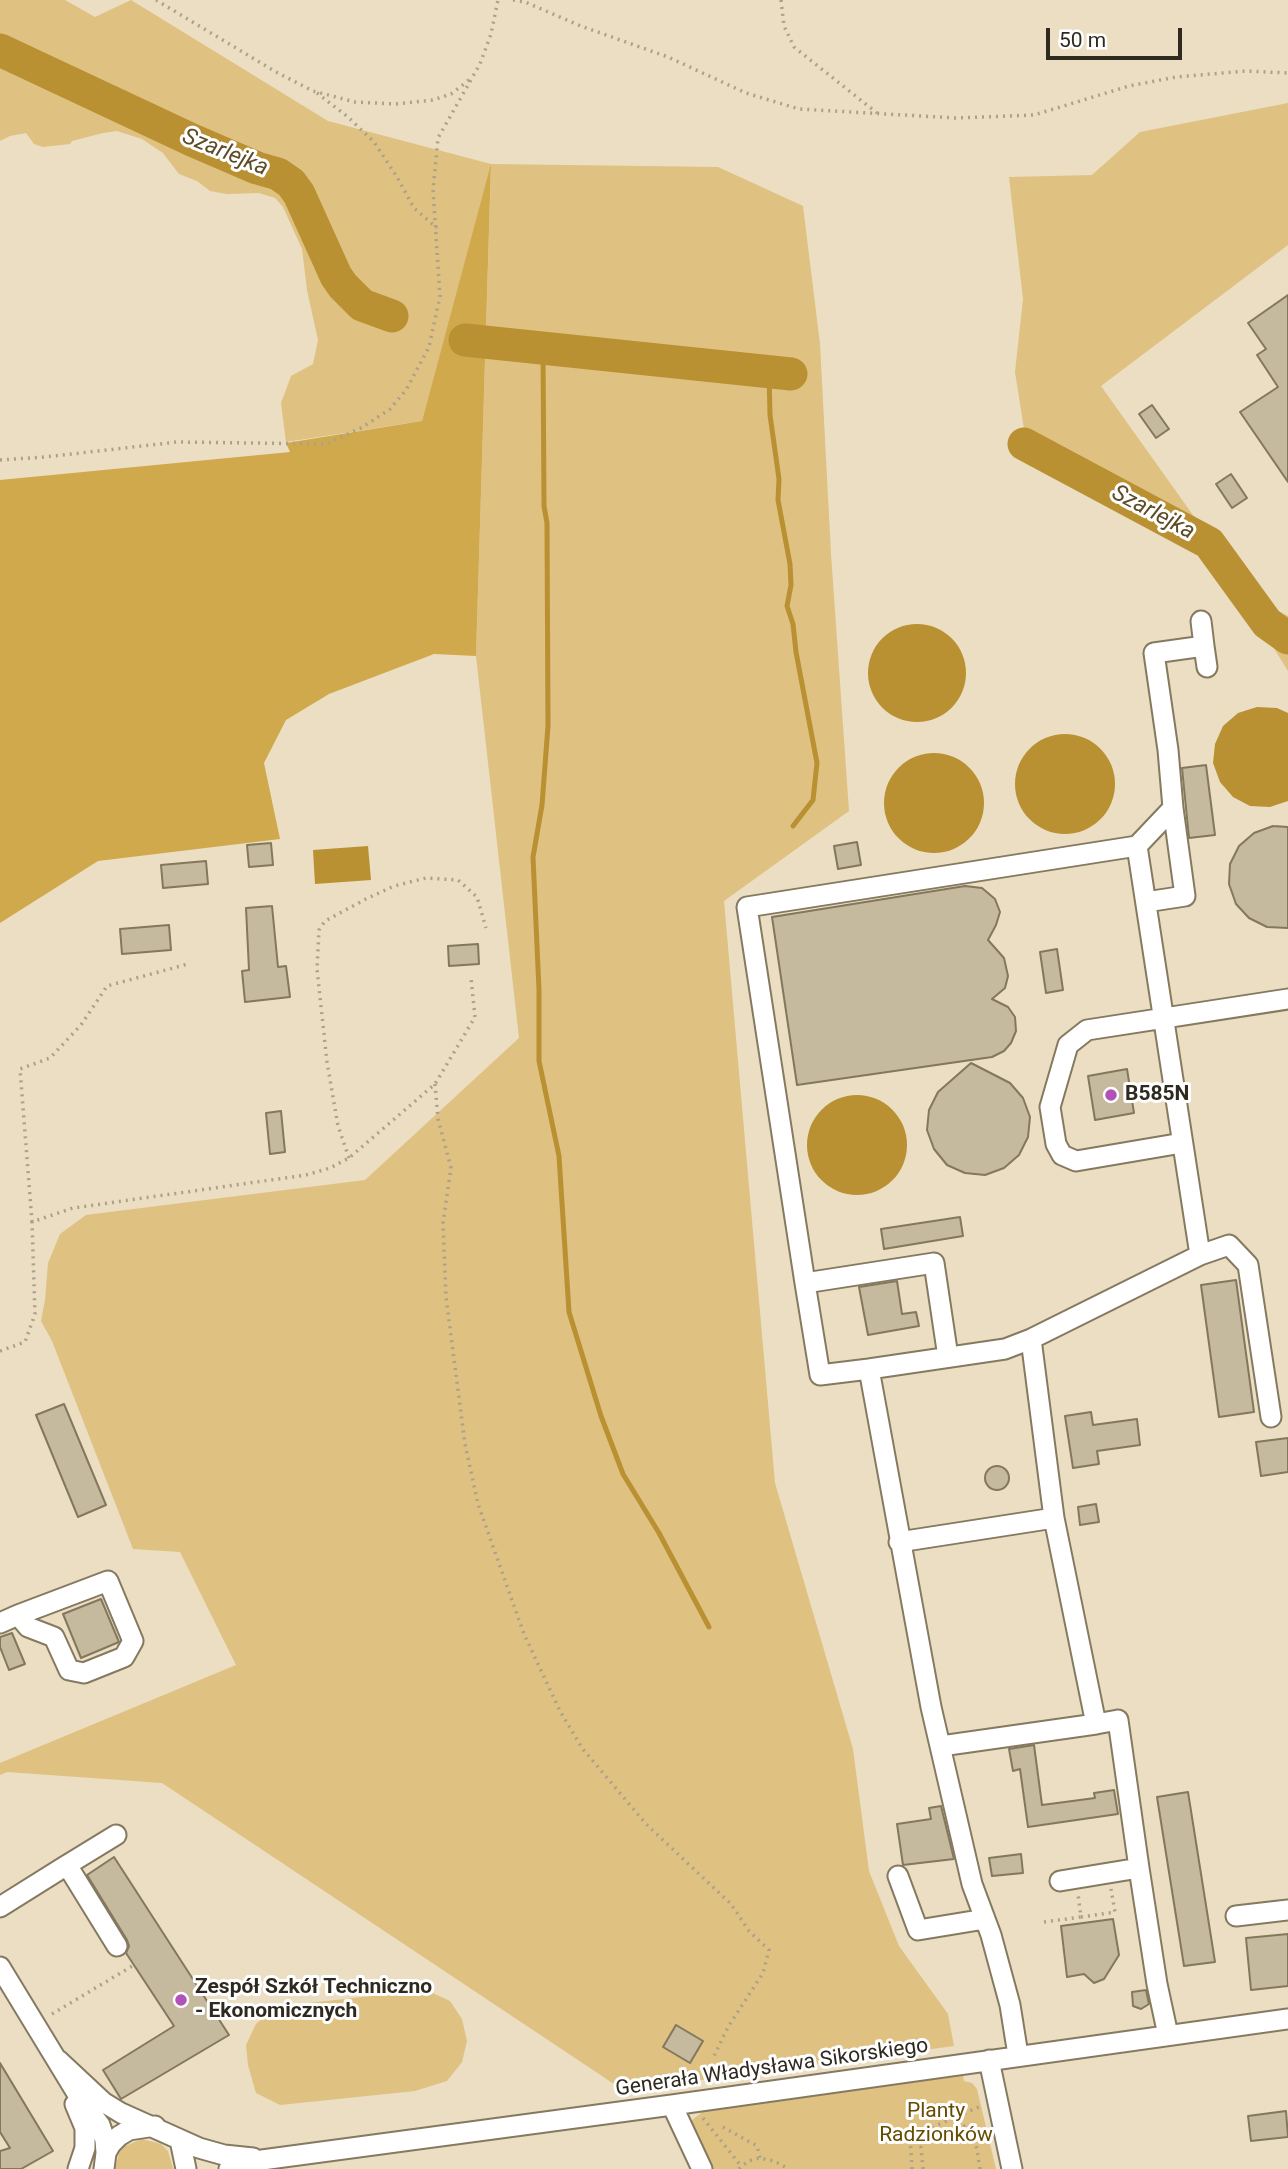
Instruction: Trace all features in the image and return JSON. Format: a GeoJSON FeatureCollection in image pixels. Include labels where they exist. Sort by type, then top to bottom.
{"type":"FeatureCollection","features":[{"type":"Feature","properties":{"kind":"street"},"geometry":{"type":"LineString","coordinates":[[1201,621],[1207,667]]}},
{"type":"Feature","properties":{"kind":"street"},"geometry":{"type":"LineString","coordinates":[[1146,902],[1185,896],[1154,653],[1204,646]]}},
{"type":"Feature","properties":{"kind":"street"},"geometry":{"type":"LineString","coordinates":[[1173,808],[1138,846],[747,907],[805,1283],[820,1375],[1005,1349],[1031,1339],[1200,1255],[1228,1245],[1248,1265],[1271,1418]]}},
{"type":"Feature","properties":{"kind":"street"},"geometry":{"type":"LineString","coordinates":[[1138,846],[1200,1255]]}},
{"type":"Feature","properties":{"kind":"street"},"geometry":{"type":"LineString","coordinates":[[1182,1143],[1076,1161],[1062,1155],[1056,1144],[1050,1107],[1068,1045],[1087,1030],[1288,999]]}},
{"type":"Feature","properties":{"kind":"street"},"geometry":{"type":"LineString","coordinates":[[805,1283],[934,1263],[948,1357]]}},
{"type":"Feature","properties":{"kind":"street"},"geometry":{"type":"LineString","coordinates":[[1031,1339],[1055,1518],[1096,1724]]}},
{"type":"Feature","properties":{"kind":"street"},"geometry":{"type":"LineString","coordinates":[[869,1369],[931,1707],[972,1884],[1010,2004],[1018,2056]]}},
{"type":"Feature","properties":{"kind":"street"},"geometry":{"type":"LineString","coordinates":[[899,1542],[1055,1518]]}},
{"type":"Feature","properties":{"kind":"street"},"geometry":{"type":"LineString","coordinates":[[108,1581],[133,1641],[124,1657],[84,1673],[69,1670],[54,1637],[9,1619],[108,1581]]}},
{"type":"Feature","properties":{"kind":"street"},"geometry":{"type":"LineString","coordinates":[[941,1746],[1118,1720],[1157,1984],[1168,2035]]}},
{"type":"Feature","properties":{"kind":"street"},"geometry":{"type":"LineString","coordinates":[[0,1907],[116,1835]]}},
{"type":"Feature","properties":{"kind":"street"},"geometry":{"type":"LineString","coordinates":[[66,1865],[117,1946]]}},
{"type":"Feature","properties":{"kind":"street"},"geometry":{"type":"LineString","coordinates":[[1068,1879],[1139,1868]]}},
{"type":"Feature","properties":{"kind":"street"},"geometry":{"type":"LineString","coordinates":[[898,1876],[918,1930],[985,1919]]}},
{"type":"Feature","properties":{"kind":"street"},"geometry":{"type":"LineString","coordinates":[[1236,1916],[1288,1910]]}},
{"type":"Feature","properties":{"kind":"street"},"geometry":{"type":"LineString","coordinates":[[0,1967],[81,2100],[100,2125],[104,2165]]}},
{"type":"Feature","properties":{"kind":"street","name":"Generała Władysława Sikorskiego"},"geometry":{"type":"LineString","coordinates":[[262,2160],[323,2160],[672,2105],[1288,2019]]}},
{"type":"Feature","properties":{"kind":"street"},"geometry":{"type":"LineString","coordinates":[[58,2060],[103,2102],[180,2140],[224,2155],[262,2160]]}},
{"type":"Feature","properties":{"kind":"street"},"geometry":{"type":"LineString","coordinates":[[58,2060],[66,2088],[85,2128],[85,2148],[78,2169]]}},
{"type":"Feature","properties":{"kind":"street"},"geometry":{"type":"LineString","coordinates":[[989,2060],[1012,2169]]}},
{"type":"Feature","properties":{"kind":"street"},"geometry":{"type":"LineString","coordinates":[[672,2105],[702,2169]]}},
{"type":"Feature","properties":{"kind":"street"},"geometry":{"type":"LineString","coordinates":[[104,2165],[111,2144],[129,2130],[156,2126]]}},
{"type":"Feature","properties":{"kind":"street"},"geometry":{"type":"LineString","coordinates":[[180,2140],[186,2169]]}},
{"type":"Feature","properties":{"kind":"street"},"geometry":{"type":"LineString","coordinates":[[229,2169],[262,2160]]}},
{"type":"Feature","properties":{"kind":"path"},"geometry":{"type":"LineString","coordinates":[[156,0],[276,72],[313,91],[348,117],[374,142],[414,208],[437,228]]}},
{"type":"Feature","properties":{"kind":"path"},"geometry":{"type":"LineString","coordinates":[[0,460],[177,442],[326,444],[363,427],[390,409],[406,390],[429,346],[440,296],[433,190],[438,138],[480,64],[491,34],[498,0]]}},
{"type":"Feature","properties":{"kind":"path"},"geometry":{"type":"LineString","coordinates":[[513,0],[525,2],[581,26],[668,57],[746,93],[799,109],[956,118],[1034,115],[1129,86],[1176,76],[1246,71],[1288,73]]}},
{"type":"Feature","properties":{"kind":"path"},"geometry":{"type":"LineString","coordinates":[[781,0],[784,26],[794,47],[879,114]]}},
{"type":"Feature","properties":{"kind":"path"},"geometry":{"type":"LineString","coordinates":[[313,91],[355,102],[395,104],[433,100],[451,94],[471,79]]}},
{"type":"Feature","properties":{"kind":"path"},"geometry":{"type":"LineString","coordinates":[[349,1158],[338,1126],[327,1062],[317,969],[319,930],[325,921],[366,899],[394,886],[426,878],[457,880],[477,897],[486,928]]}},
{"type":"Feature","properties":{"kind":"path"},"geometry":{"type":"LineString","coordinates":[[0,1351],[25,1342],[35,1314],[32,1222],[20,1069],[50,1058],[81,1025],[107,986],[187,964]]}},
{"type":"Feature","properties":{"kind":"path"},"geometry":{"type":"LineString","coordinates":[[32,1222],[73,1208],[306,1175],[330,1168],[349,1158],[435,1084],[475,1017],[471,978]]}},
{"type":"Feature","properties":{"kind":"path"},"geometry":{"type":"LineString","coordinates":[[435,1084],[438,1119],[451,1168],[443,1223],[446,1297],[466,1444],[478,1504],[524,1634],[560,1711],[582,1748],[646,1824],[731,1904],[749,1931],[769,1951],[763,1973],[728,2027],[713,2056]]}},
{"type":"Feature","properties":{"kind":"path"},"geometry":{"type":"LineString","coordinates":[[1044,1922],[1115,1912],[1109,1873]]}},
{"type":"Feature","properties":{"kind":"path"},"geometry":{"type":"LineString","coordinates":[[1068,1879],[1081,1917]]}},
{"type":"Feature","properties":{"kind":"path"},"geometry":{"type":"LineString","coordinates":[[52,2014],[134,1965]]}},
{"type":"Feature","properties":{"kind":"path"},"geometry":{"type":"LineString","coordinates":[[912,2169],[909,2141],[912,2135],[985,2105]]}},
{"type":"Feature","properties":{"kind":"path"},"geometry":{"type":"LineString","coordinates":[[703,2118],[740,2167],[751,2159],[760,2158],[774,2161],[789,2169]]}},
{"type":"Feature","properties":{"kind":"path"},"geometry":{"type":"LineString","coordinates":[[923,2169],[921,2147],[924,2143],[967,2125],[974,2132],[981,2169]]}},
{"type":"Feature","properties":{"kind":"path"},"geometry":{"type":"LineString","coordinates":[[723,2127],[757,2146],[760,2158]]}},
{"type":"Feature","properties":{"kind":"green space"},"geometry":{"type":"Polygon","coordinates":[[[0,0],[65,0],[95,17],[131,0],[328,121],[491,164],[718,167],[803,206],[820,344],[849,811],[724,901],[775,1483],[853,1749],[869,1871],[899,1946],[948,2014],[954,2046],[671,2084],[624,2096],[614,2084],[162,1783],[7,1772],[0,1775],[0,1763],[236,1665],[180,1552],[133,1549],[52,1341],[41,1321],[48,1263],[60,1234],[86,1215],[365,1180],[519,1038],[476,656],[491,168],[422,421],[286,442],[281,403],[291,376],[313,364],[318,340],[307,290],[302,249],[283,207],[275,198],[259,193],[227,194],[210,191],[197,181],[179,174],[163,153],[142,139],[117,131],[72,141],[70,144],[43,147],[34,144],[26,133],[0,141],[0,0]]]}},
{"type":"Feature","properties":{"kind":"green space"},"geometry":{"type":"Polygon","coordinates":[[[1288,103],[1288,245],[1101,386],[1252,598],[1288,616],[1288,671],[1251,611],[1204,554],[1027,448],[1015,372],[1023,299],[1009,177],[1092,175],[1140,132],[1288,103]]]}},
{"type":"Feature","properties":{"kind":"green space"},"geometry":{"type":"Polygon","coordinates":[[[426,1990],[450,2001],[462,2019],[467,2041],[462,2062],[447,2081],[415,2091],[280,2105],[256,2093],[248,2065],[246,2045],[256,2024],[267,2014],[290,2005],[426,1990]]]}},
{"type":"Feature","properties":{"kind":"green space","name":"Planty Radzionków"},"geometry":{"type":"Polygon","coordinates":[[[963,2075],[964,2081],[972,2083],[977,2089],[996,2169],[709,2169],[687,2124],[705,2110],[963,2075]]]}},
{"type":"Feature","properties":{"kind":"green space"},"geometry":{"type":"Polygon","coordinates":[[[142,2139],[161,2144],[168,2151],[173,2169],[115,2169],[119,2153],[125,2146],[142,2139]]]}},
{"type":"Feature","properties":{"kind":"shaded area"},"geometry":{"type":"Polygon","coordinates":[[[491,164],[476,656],[434,654],[329,694],[286,720],[264,763],[280,839],[98,861],[0,923],[0,480],[290,452],[286,443],[422,421],[491,164]]]}},
{"type":"Feature","properties":{"kind":"shaded area"},"geometry":{"type":"Polygon","coordinates":[[[917,624],[936,628],[952,638],[962,654],[966,673],[962,692],[952,708],[936,718],[917,722],[898,718],[882,708],[872,692],[868,673],[872,654],[882,638],[898,628],[917,624]]]}},
{"type":"Feature","properties":{"kind":"shaded area"},"geometry":{"type":"Polygon","coordinates":[[[1257,707],[1277,708],[1288,713],[1288,801],[1270,807],[1250,806],[1233,797],[1220,782],[1213,763],[1215,744],[1223,726],[1238,713],[1257,707]]]}},
{"type":"Feature","properties":{"kind":"shaded area"},"geometry":{"type":"Polygon","coordinates":[[[1065,734],[1084,738],[1100,749],[1111,765],[1115,784],[1111,803],[1100,819],[1084,830],[1065,834],[1046,830],[1030,819],[1019,803],[1015,784],[1019,765],[1030,749],[1046,738],[1065,734]]]}},
{"type":"Feature","properties":{"kind":"shaded area"},"geometry":{"type":"Polygon","coordinates":[[[934,753],[962,761],[976,775],[984,803],[976,831],[962,845],[934,853],[906,845],[892,831],[884,803],[892,775],[906,761],[934,753]]]}},
{"type":"Feature","properties":{"kind":"shaded area"},"geometry":{"type":"Polygon","coordinates":[[[368,846],[371,880],[315,884],[313,850],[368,846]]]}},
{"type":"Feature","properties":{"kind":"shaded area"},"geometry":{"type":"Polygon","coordinates":[[[857,1095],[885,1103],[899,1117],[907,1145],[899,1173],[885,1187],[857,1195],[829,1187],[815,1173],[807,1145],[815,1117],[829,1103],[857,1095]]]}},
{"type":"Feature","properties":{"kind":"building"},"geometry":{"type":"Polygon","coordinates":[[[1288,295],[1288,482],[1240,412],[1278,387],[1257,355],[1266,349],[1248,323],[1288,295]]]}},
{"type":"Feature","properties":{"kind":"building"},"geometry":{"type":"Polygon","coordinates":[[[1152,405],[1169,429],[1156,438],[1139,414],[1152,405]]]}},
{"type":"Feature","properties":{"kind":"building"},"geometry":{"type":"Polygon","coordinates":[[[1231,474],[1247,498],[1232,508],[1216,484],[1231,474]]]}},
{"type":"Feature","properties":{"kind":"building"},"geometry":{"type":"Polygon","coordinates":[[[1206,765],[1215,835],[1189,838],[1182,768],[1206,765]]]}},
{"type":"Feature","properties":{"kind":"building"},"geometry":{"type":"Polygon","coordinates":[[[1273,826],[1288,827],[1288,928],[1267,927],[1249,918],[1236,904],[1229,884],[1230,864],[1239,846],[1254,833],[1273,826]]]}},
{"type":"Feature","properties":{"kind":"building"},"geometry":{"type":"Polygon","coordinates":[[[857,842],[861,865],[838,869],[834,846],[857,842]]]}},
{"type":"Feature","properties":{"kind":"building"},"geometry":{"type":"Polygon","coordinates":[[[271,843],[273,865],[249,867],[247,845],[271,843]]]}},
{"type":"Feature","properties":{"kind":"building"},"geometry":{"type":"Polygon","coordinates":[[[206,861],[208,884],[163,888],[161,865],[206,861]]]}},
{"type":"Feature","properties":{"kind":"building"},"geometry":{"type":"Polygon","coordinates":[[[965,886],[982,888],[995,899],[1000,912],[988,940],[1004,958],[1008,976],[1005,988],[992,999],[1008,1007],[1015,1017],[1016,1031],[1011,1043],[1004,1051],[992,1057],[797,1085],[772,917],[965,886]]]}},
{"type":"Feature","properties":{"kind":"building"},"geometry":{"type":"Polygon","coordinates":[[[272,906],[278,967],[286,966],[290,997],[245,1002],[242,971],[249,970],[246,908],[272,906]]]}},
{"type":"Feature","properties":{"kind":"building"},"geometry":{"type":"Polygon","coordinates":[[[169,925],[171,950],[122,954],[120,929],[169,925]]]}},
{"type":"Feature","properties":{"kind":"building"},"geometry":{"type":"Polygon","coordinates":[[[478,944],[479,964],[449,966],[448,946],[478,944]]]}},
{"type":"Feature","properties":{"kind":"building"},"geometry":{"type":"Polygon","coordinates":[[[1057,949],[1063,990],[1046,993],[1040,952],[1057,949]]]}},
{"type":"Feature","properties":{"kind":"building"},"geometry":{"type":"Polygon","coordinates":[[[971,1063],[1010,1083],[1023,1098],[1030,1117],[1028,1137],[1019,1155],[1004,1168],[985,1175],[965,1173],[947,1165],[934,1149],[927,1130],[929,1110],[938,1092],[971,1063]]]}},
{"type":"Feature","properties":{"kind":"building","name":"B585N"},"geometry":{"type":"Polygon","coordinates":[[[1127,1069],[1134,1113],[1095,1120],[1088,1076],[1127,1069]]]}},
{"type":"Feature","properties":{"kind":"building"},"geometry":{"type":"Polygon","coordinates":[[[281,1111],[285,1152],[270,1154],[266,1113],[281,1111]]]}},
{"type":"Feature","properties":{"kind":"building"},"geometry":{"type":"Polygon","coordinates":[[[960,1217],[963,1236],[884,1249],[881,1229],[960,1217]]]}},
{"type":"Feature","properties":{"kind":"building"},"geometry":{"type":"Polygon","coordinates":[[[1236,1280],[1254,1412],[1219,1417],[1201,1285],[1236,1280]]]}},
{"type":"Feature","properties":{"kind":"building"},"geometry":{"type":"Polygon","coordinates":[[[897,1281],[902,1314],[916,1312],[919,1326],[868,1335],[859,1287],[897,1281]]]}},
{"type":"Feature","properties":{"kind":"building"},"geometry":{"type":"Polygon","coordinates":[[[64,1404],[106,1505],[78,1517],[36,1415],[64,1404]]]}},
{"type":"Feature","properties":{"kind":"building"},"geometry":{"type":"Polygon","coordinates":[[[1091,1412],[1093,1425],[1137,1419],[1140,1445],[1097,1451],[1099,1464],[1073,1468],[1065,1416],[1091,1412]]]}},
{"type":"Feature","properties":{"kind":"building"},"geometry":{"type":"Polygon","coordinates":[[[1288,1438],[1288,1472],[1261,1476],[1256,1442],[1288,1438]]]}},
{"type":"Feature","properties":{"kind":"building"},"geometry":{"type":"Polygon","coordinates":[[[997,1466],[1008,1473],[1009,1478],[1002,1489],[997,1490],[986,1483],[985,1478],[992,1467],[997,1466]]]}},
{"type":"Feature","properties":{"kind":"building"},"geometry":{"type":"Polygon","coordinates":[[[1096,1504],[1099,1522],[1080,1525],[1078,1507],[1096,1504]]]}},
{"type":"Feature","properties":{"kind":"building"},"geometry":{"type":"Polygon","coordinates":[[[101,1599],[119,1642],[81,1658],[63,1614],[101,1599]]]}},
{"type":"Feature","properties":{"kind":"building"},"geometry":{"type":"Polygon","coordinates":[[[12,1633],[25,1664],[9,1670],[0,1647],[0,1637],[12,1633]]]}},
{"type":"Feature","properties":{"kind":"building"},"geometry":{"type":"Polygon","coordinates":[[[1034,1745],[1042,1805],[1095,1798],[1094,1793],[1114,1790],[1118,1814],[1028,1827],[1020,1769],[1013,1771],[1009,1749],[1034,1745]]]}},
{"type":"Feature","properties":{"kind":"building"},"geometry":{"type":"Polygon","coordinates":[[[1188,1792],[1215,1962],[1184,1966],[1157,1797],[1188,1792]]]}},
{"type":"Feature","properties":{"kind":"building"},"geometry":{"type":"Polygon","coordinates":[[[941,1806],[954,1859],[903,1865],[897,1824],[931,1819],[929,1808],[941,1806]]]}},
{"type":"Feature","properties":{"kind":"building"},"geometry":{"type":"Polygon","coordinates":[[[1021,1854],[1023,1873],[992,1876],[989,1858],[1021,1854]]]}},
{"type":"Feature","properties":{"kind":"building","name":"Zespół Szkół Techniczno - Ekonomicznych"},"geometry":{"type":"Polygon","coordinates":[[[114,1857],[229,2035],[121,2099],[103,2070],[174,2026],[126,1953],[129,1946],[127,1940],[87,1875],[114,1857]]]}},
{"type":"Feature","properties":{"kind":"building"},"geometry":{"type":"Polygon","coordinates":[[[1113,1919],[1119,1955],[1104,1979],[1094,1983],[1084,1974],[1067,1977],[1061,1926],[1113,1919]]]}},
{"type":"Feature","properties":{"kind":"building"},"geometry":{"type":"Polygon","coordinates":[[[1288,1934],[1288,1986],[1251,1990],[1246,1938],[1288,1934]]]}},
{"type":"Feature","properties":{"kind":"building"},"geometry":{"type":"Polygon","coordinates":[[[1146,1990],[1149,2004],[1141,2009],[1133,2006],[1132,1992],[1146,1990]]]}},
{"type":"Feature","properties":{"kind":"building"},"geometry":{"type":"Polygon","coordinates":[[[676,2025],[703,2041],[690,2063],[663,2047],[676,2025]]]}},
{"type":"Feature","properties":{"kind":"building"},"geometry":{"type":"Polygon","coordinates":[[[0,2063],[53,2151],[21,2169],[0,2169],[0,2151],[10,2148],[0,2132],[0,2063]]]}},
{"type":"Feature","properties":{"kind":"building"},"geometry":{"type":"Polygon","coordinates":[[[1286,2111],[1288,2137],[1251,2141],[1248,2116],[1286,2111]]]}},
{"type":"Feature","properties":{"kind":"waterway","name":"Szarlejka"},"geometry":{"type":"LineString","coordinates":[[0,50],[192,140],[257,168],[278,174],[291,183],[299,194],[343,286],[362,305],[392,316]]}},
{"type":"Feature","properties":{"kind":"waterway","name":"Szarlejka"},"geometry":{"type":"LineString","coordinates":[[465,340],[791,374]]}},
{"type":"Feature","properties":{"kind":"waterway"},"geometry":{"type":"LineString","coordinates":[[543,347],[548,726],[542,805],[533,857],[539,1061],[559,1156],[569,1312],[601,1416],[623,1474],[659,1533],[709,1627]]}},
{"type":"Feature","properties":{"kind":"waterway"},"geometry":{"type":"LineString","coordinates":[[769,372],[770,415],[779,479],[778,500],[790,564],[791,585],[787,606],[793,624],[817,763],[813,800],[793,826]]}},
{"type":"Feature","properties":{"kind":"waterway","name":"Szarlejka"},"geometry":{"type":"LineString","coordinates":[[1024,444],[1209,543],[1267,623],[1288,638]]}},
{"type":"Feature","properties":{"kind":"place","name":"B585N"},"geometry":{"type":"Point","coordinates":[1111,1095]}},
{"type":"Feature","properties":{"kind":"place","name":"Zespół Szkół Techniczno - Ekonomicznych"},"geometry":{"type":"Point","coordinates":[181,2000]}}]}
